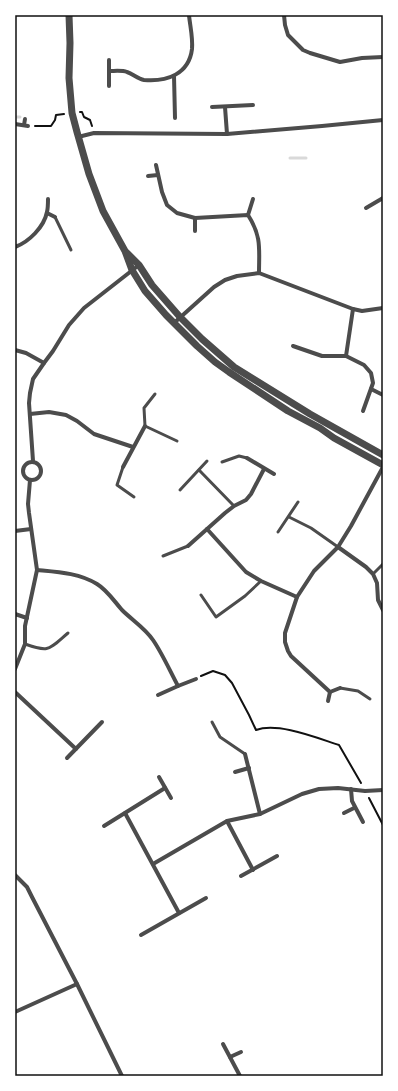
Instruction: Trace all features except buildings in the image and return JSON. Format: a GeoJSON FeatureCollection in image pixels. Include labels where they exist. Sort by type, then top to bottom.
{"type":"FeatureCollection","features":[{"type":"Feature","properties":{"kind":"street"},"geometry":{"type":"LineString","coordinates":[[68,15],[70,43],[69,78],[72,113],[78,137],[89,174],[103,211],[125,251],[132,270],[152,300],[215,362],[288,411],[320,428],[334,438],[383,466],[338,547],[314,572],[297,597],[285,633],[285,642],[291,656],[330,692]]}},
{"type":"Feature","properties":{"kind":"street"},"geometry":{"type":"LineString","coordinates":[[109,72],[126,71],[143,80],[162,80],[174,76],[185,67],[191,50],[192,40],[189,15]]}},
{"type":"Feature","properties":{"kind":"street"},"geometry":{"type":"LineString","coordinates":[[284,15],[288,35],[303,50],[340,62],[362,58],[383,58]]}},
{"type":"Feature","properties":{"kind":"street"},"geometry":{"type":"LineString","coordinates":[[109,60],[109,86]]}},
{"type":"Feature","properties":{"kind":"street"},"geometry":{"type":"LineString","coordinates":[[174,76],[175,118]]}},
{"type":"Feature","properties":{"kind":"street"},"geometry":{"type":"LineString","coordinates":[[212,107],[253,105]]}},
{"type":"Feature","properties":{"kind":"street"},"geometry":{"type":"LineString","coordinates":[[226,107],[227,134]]}},
{"type":"Feature","properties":{"kind":"street"},"geometry":{"type":"LineString","coordinates":[[15,124],[26,125],[25,119]]}},
{"type":"Feature","properties":{"kind":"street"},"geometry":{"type":"LineString","coordinates":[[78,137],[94,134],[227,134],[383,120]]}},
{"type":"Feature","properties":{"kind":"street"},"geometry":{"type":"LineString","coordinates":[[156,164],[162,192],[167,205],[177,213],[195,218],[248,215]]}},
{"type":"Feature","properties":{"kind":"street"},"geometry":{"type":"LineString","coordinates":[[148,176],[158,175]]}},
{"type":"Feature","properties":{"kind":"street"},"geometry":{"type":"LineString","coordinates":[[366,208],[383,198]]}},
{"type":"Feature","properties":{"kind":"street"},"geometry":{"type":"LineString","coordinates":[[15,247],[28,239],[43,224],[48,199]]}},
{"type":"Feature","properties":{"kind":"street"},"geometry":{"type":"LineString","coordinates":[[253,199],[248,215],[257,231],[259,241],[258,273]]}},
{"type":"Feature","properties":{"kind":"street"},"geometry":{"type":"LineString","coordinates":[[46,213],[56,217]]}},
{"type":"Feature","properties":{"kind":"street"},"geometry":{"type":"LineString","coordinates":[[194,231],[195,218]]}},
{"type":"Feature","properties":{"kind":"street"},"geometry":{"type":"LineString","coordinates":[[125,251],[139,265],[152,285],[180,317],[234,367],[310,414],[383,455]]}},
{"type":"Feature","properties":{"kind":"street"},"geometry":{"type":"LineString","coordinates":[[33,461],[31,443],[30,393],[33,379],[54,351],[69,325],[84,308],[139,265]]}},
{"type":"Feature","properties":{"kind":"street"},"geometry":{"type":"LineString","coordinates":[[174,323],[214,287],[225,280],[237,276],[258,273],[352,309],[362,311],[383,308]]}},
{"type":"Feature","properties":{"kind":"street"},"geometry":{"type":"LineString","coordinates":[[346,356],[352,309]]}},
{"type":"Feature","properties":{"kind":"street"},"geometry":{"type":"LineString","coordinates":[[293,346],[322,356],[346,356],[364,365],[371,374],[373,382],[363,411]]}},
{"type":"Feature","properties":{"kind":"street"},"geometry":{"type":"LineString","coordinates":[[15,350],[26,353],[44,363]]}},
{"type":"Feature","properties":{"kind":"street"},"geometry":{"type":"LineString","coordinates":[[371,389],[383,395]]}},
{"type":"Feature","properties":{"kind":"street"},"geometry":{"type":"LineString","coordinates":[[30,414],[49,412],[66,415],[77,421],[94,434],[133,447]]}},
{"type":"Feature","properties":{"kind":"street"},"geometry":{"type":"LineString","coordinates":[[123,467],[145,426]]}},
{"type":"Feature","properties":{"kind":"street"},"geometry":{"type":"LineString","coordinates":[[247,458],[274,474]]}},
{"type":"Feature","properties":{"kind":"street"},"geometry":{"type":"LineString","coordinates":[[33,461],[39,465],[41,472],[37,478],[30,480],[23,475],[22,469],[25,464],[33,461]]}},
{"type":"Feature","properties":{"kind":"street"},"geometry":{"type":"LineString","coordinates":[[188,546],[225,513],[234,506],[246,500],[251,494],[264,469]]}},
{"type":"Feature","properties":{"kind":"street"},"geometry":{"type":"LineString","coordinates":[[15,669],[25,644],[25,626],[38,570],[28,504],[30,480]]}},
{"type":"Feature","properties":{"kind":"street"},"geometry":{"type":"LineString","coordinates":[[15,530],[31,529]]}},
{"type":"Feature","properties":{"kind":"street"},"geometry":{"type":"LineString","coordinates":[[207,530],[246,572],[261,581],[297,597]]}},
{"type":"Feature","properties":{"kind":"street"},"geometry":{"type":"LineString","coordinates":[[338,547],[366,567],[373,574],[377,583],[378,600],[383,610]]}},
{"type":"Feature","properties":{"kind":"street"},"geometry":{"type":"LineString","coordinates":[[38,570],[67,573],[82,577],[104,588],[123,611],[143,628],[153,639],[178,686]]}},
{"type":"Feature","properties":{"kind":"street"},"geometry":{"type":"LineString","coordinates":[[15,614],[27,618]]}},
{"type":"Feature","properties":{"kind":"street"},"geometry":{"type":"LineString","coordinates":[[158,695],[196,678]]}},
{"type":"Feature","properties":{"kind":"street"},"geometry":{"type":"LineString","coordinates":[[330,692],[340,688]]}},
{"type":"Feature","properties":{"kind":"street"},"geometry":{"type":"LineString","coordinates":[[15,692],[76,749]]}},
{"type":"Feature","properties":{"kind":"street"},"geometry":{"type":"LineString","coordinates":[[328,701],[330,692]]}},
{"type":"Feature","properties":{"kind":"street"},"geometry":{"type":"LineString","coordinates":[[67,758],[102,722]]}},
{"type":"Feature","properties":{"kind":"street"},"geometry":{"type":"LineString","coordinates":[[245,754],[260,814]]}},
{"type":"Feature","properties":{"kind":"street"},"geometry":{"type":"LineString","coordinates":[[235,772],[249,768]]}},
{"type":"Feature","properties":{"kind":"street"},"geometry":{"type":"LineString","coordinates":[[159,778],[171,798]]}},
{"type":"Feature","properties":{"kind":"street"},"geometry":{"type":"LineString","coordinates":[[104,826],[165,788]]}},
{"type":"Feature","properties":{"kind":"street"},"geometry":{"type":"LineString","coordinates":[[153,864],[227,821],[260,814],[302,794],[319,789],[338,788],[365,791],[383,790]]}},
{"type":"Feature","properties":{"kind":"street"},"geometry":{"type":"LineString","coordinates":[[351,789],[354,808],[363,822]]}},
{"type":"Feature","properties":{"kind":"street"},"geometry":{"type":"LineString","coordinates":[[344,813],[354,808]]}},
{"type":"Feature","properties":{"kind":"street"},"geometry":{"type":"LineString","coordinates":[[125,813],[179,913]]}},
{"type":"Feature","properties":{"kind":"street"},"geometry":{"type":"LineString","coordinates":[[227,821],[253,870]]}},
{"type":"Feature","properties":{"kind":"street"},"geometry":{"type":"LineString","coordinates":[[241,876],[277,856]]}},
{"type":"Feature","properties":{"kind":"street"},"geometry":{"type":"LineString","coordinates":[[15,875],[26,887],[32,897],[122,1076]]}},
{"type":"Feature","properties":{"kind":"street"},"geometry":{"type":"LineString","coordinates":[[141,935],[206,898]]}},
{"type":"Feature","properties":{"kind":"street"},"geometry":{"type":"LineString","coordinates":[[15,1012],[77,984]]}},
{"type":"Feature","properties":{"kind":"street"},"geometry":{"type":"LineString","coordinates":[[223,1044],[240,1076]]}},
{"type":"Feature","properties":{"kind":"street"},"geometry":{"type":"LineString","coordinates":[[230,1057],[240,1052]]}},
{"type":"Feature","properties":{"kind":"lane"},"geometry":{"type":"LineString","coordinates":[[56,217],[70,250]]}},
{"type":"Feature","properties":{"kind":"lane"},"geometry":{"type":"LineString","coordinates":[[155,394],[144,408],[145,426],[176,441]]}},
{"type":"Feature","properties":{"kind":"lane"},"geometry":{"type":"LineString","coordinates":[[222,462],[238,456],[247,458]]}},
{"type":"Feature","properties":{"kind":"lane"},"geometry":{"type":"LineString","coordinates":[[180,490],[207,461]]}},
{"type":"Feature","properties":{"kind":"lane"},"geometry":{"type":"LineString","coordinates":[[123,467],[117,485],[134,497]]}},
{"type":"Feature","properties":{"kind":"lane"},"geometry":{"type":"LineString","coordinates":[[199,470],[234,506]]}},
{"type":"Feature","properties":{"kind":"lane"},"geometry":{"type":"LineString","coordinates":[[278,532],[298,502]]}},
{"type":"Feature","properties":{"kind":"lane"},"geometry":{"type":"LineString","coordinates":[[288,517],[312,528],[338,547]]}},
{"type":"Feature","properties":{"kind":"lane"},"geometry":{"type":"LineString","coordinates":[[163,556],[188,546]]}},
{"type":"Feature","properties":{"kind":"lane"},"geometry":{"type":"LineString","coordinates":[[373,574],[383,564]]}},
{"type":"Feature","properties":{"kind":"lane"},"geometry":{"type":"LineString","coordinates":[[201,595],[216,616],[244,596],[261,581]]}},
{"type":"Feature","properties":{"kind":"lane"},"geometry":{"type":"LineString","coordinates":[[25,644],[45,650],[51,648],[68,633]]}},
{"type":"Feature","properties":{"kind":"lane"},"geometry":{"type":"LineString","coordinates":[[340,688],[358,691],[370,700]]}},
{"type":"Feature","properties":{"kind":"lane"},"geometry":{"type":"LineString","coordinates":[[212,722],[220,736],[245,754]]}},
{"type":"Feature","properties":{"kind":"path"},"geometry":{"type":"LineString","coordinates":[[26,125],[51,126],[56,115],[64,114]]}},
{"type":"Feature","properties":{"kind":"path"},"geometry":{"type":"LineString","coordinates":[[196,678],[213,671],[226,675],[250,715],[256,730],[262,728],[288,729],[339,745],[383,825]]}},
{"type":"Feature","properties":{"kind":"waterway"},"geometry":{"type":"LineString","coordinates":[[15,117],[20,117]]}},
{"type":"Feature","properties":{"kind":"waterway"},"geometry":{"type":"LineString","coordinates":[[290,158],[306,158]]}}]}
